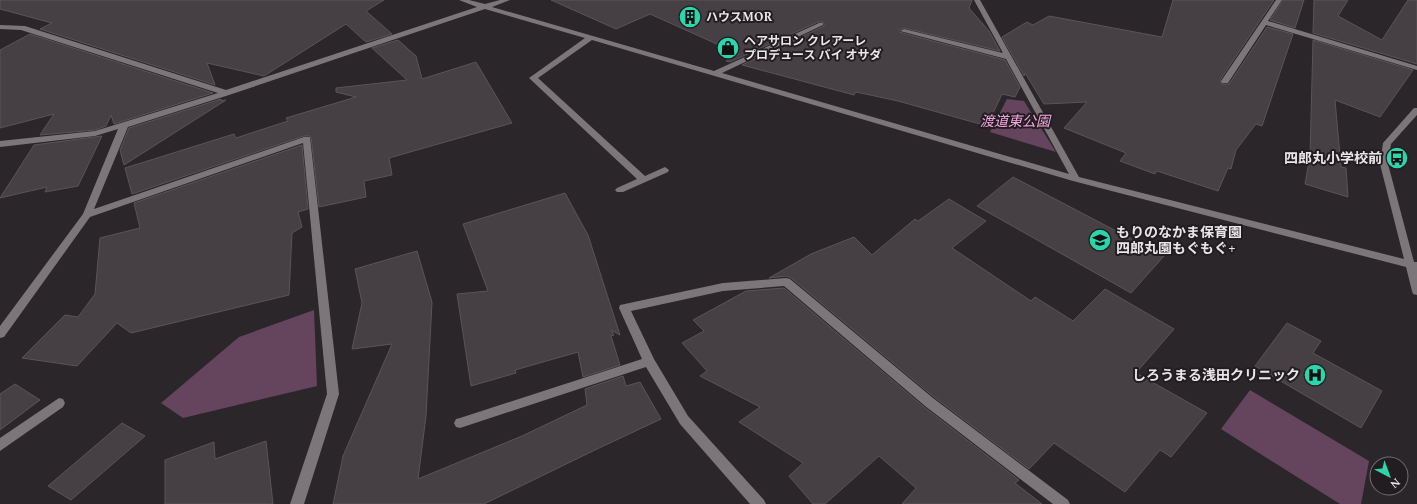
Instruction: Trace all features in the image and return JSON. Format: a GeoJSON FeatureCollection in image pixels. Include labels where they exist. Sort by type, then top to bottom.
{"type":"FeatureCollection","features":[{"type":"Feature","properties":{"kind":"street"},"geometry":{"type":"LineString","coordinates":[[462,0],[1076,179],[1413,265]]}},
{"type":"Feature","properties":{"kind":"street"},"geometry":{"type":"LineString","coordinates":[[0,144],[95,133],[124,125],[226,93],[507,0]]}},
{"type":"Feature","properties":{"kind":"street"},"geometry":{"type":"LineString","coordinates":[[976,0],[1076,179]]}},
{"type":"Feature","properties":{"kind":"street"},"geometry":{"type":"LineString","coordinates":[[1225,81],[1279,0]]}},
{"type":"Feature","properties":{"kind":"street"},"geometry":{"type":"LineString","coordinates":[[1264,22],[1417,68]]}},
{"type":"Feature","properties":{"kind":"street"},"geometry":{"type":"LineString","coordinates":[[716,73],[821,24]]}},
{"type":"Feature","properties":{"kind":"street"},"geometry":{"type":"LineString","coordinates":[[0,27],[22,28],[226,93]]}},
{"type":"Feature","properties":{"kind":"street"},"geometry":{"type":"LineString","coordinates":[[904,31],[1008,58]]}},
{"type":"Feature","properties":{"kind":"street"},"geometry":{"type":"LineString","coordinates":[[590,38],[533,78],[643,179]]}},
{"type":"Feature","properties":{"kind":"street"},"geometry":{"type":"LineString","coordinates":[[1416,112],[1387,143],[1384,164],[1413,265],[1417,291]]}},
{"type":"Feature","properties":{"kind":"street"},"geometry":{"type":"LineString","coordinates":[[0,334],[87,214],[124,125]]}},
{"type":"Feature","properties":{"kind":"street"},"geometry":{"type":"LineString","coordinates":[[87,214],[307,139],[333,394],[298,504]]}},
{"type":"Feature","properties":{"kind":"street"},"geometry":{"type":"LineString","coordinates":[[620,190],[665,170]]}},
{"type":"Feature","properties":{"kind":"street"},"geometry":{"type":"LineString","coordinates":[[759,504],[684,420],[649,361],[624,308],[723,287],[786,282],[929,402],[1064,504]]}},
{"type":"Feature","properties":{"kind":"street"},"geometry":{"type":"LineString","coordinates":[[460,423],[649,361]]}},
{"type":"Feature","properties":{"kind":"street"},"geometry":{"type":"LineString","coordinates":[[0,445],[59,403]]}},
{"type":"Feature","properties":{"kind":"green space","name":"渡道東公園"},"geometry":{"type":"Polygon","coordinates":[[[1007,99],[1024,101],[1056,152],[990,132],[1007,99]]]}},
{"type":"Feature","properties":{"kind":"green space"},"geometry":{"type":"Polygon","coordinates":[[[314,310],[317,386],[183,418],[161,403],[239,337],[314,310]]]}},
{"type":"Feature","properties":{"kind":"green space"},"geometry":{"type":"Polygon","coordinates":[[[1250,390],[1369,461],[1361,504],[1340,504],[1221,429],[1250,390]]]}},
{"type":"Feature","properties":{"kind":"building"},"geometry":{"type":"Polygon","coordinates":[[[0,0],[384,0],[366,11],[392,34],[366,42],[346,24],[264,76],[207,63],[215,85],[40,29],[52,23],[0,9],[0,0]]]}},
{"type":"Feature","properties":{"kind":"building"},"geometry":{"type":"Polygon","coordinates":[[[551,0],[972,0],[969,8],[989,31],[1000,51],[904,28],[899,30],[899,32],[1005,60],[1020,87],[1015,97],[1002,94],[987,126],[898,101],[856,92],[854,95],[742,65],[824,26],[823,22],[818,22],[730,62],[726,61],[739,54],[650,14],[616,29],[551,0]]]}},
{"type":"Feature","properties":{"kind":"building"},"geometry":{"type":"Polygon","coordinates":[[[1173,0],[1274,0],[1220,80],[1222,84],[1229,84],[1267,27],[1293,34],[1262,126],[1256,124],[1236,150],[1231,169],[1228,168],[1218,191],[1157,171],[1155,174],[1120,161],[1126,153],[1064,128],[1087,102],[1044,104],[1025,73],[1024,76],[1002,37],[1027,22],[1033,25],[1049,16],[1162,37],[1173,0]]]}},
{"type":"Feature","properties":{"kind":"building"},"geometry":{"type":"Polygon","coordinates":[[[1283,0],[1304,0],[1295,28],[1270,20],[1283,0]]]}},
{"type":"Feature","properties":{"kind":"building"},"geometry":{"type":"Polygon","coordinates":[[[1314,0],[1348,0],[1338,16],[1382,40],[1408,0],[1417,0],[1417,64],[1313,33],[1314,0]]]}},
{"type":"Feature","properties":{"kind":"building"},"geometry":{"type":"Polygon","coordinates":[[[30,34],[213,93],[114,124],[111,115],[106,126],[95,130],[40,135],[54,114],[0,128],[0,50],[30,34]]]}},
{"type":"Feature","properties":{"kind":"building"},"geometry":{"type":"Polygon","coordinates":[[[398,40],[416,56],[422,79],[476,62],[512,123],[389,158],[392,175],[364,181],[366,197],[319,207],[310,136],[304,136],[132,194],[125,168],[234,134],[236,138],[288,121],[286,118],[356,97],[336,92],[336,88],[407,80],[372,48],[398,40]]]}},
{"type":"Feature","properties":{"kind":"building"},"geometry":{"type":"Polygon","coordinates":[[[1313,40],[1413,70],[1380,117],[1335,100],[1341,167],[1346,168],[1348,197],[1305,184],[1310,156],[1313,40]]]}},
{"type":"Feature","properties":{"kind":"building"},"geometry":{"type":"Polygon","coordinates":[[[221,99],[221,101],[226,100],[124,165],[120,150],[129,128],[221,99]]]}},
{"type":"Feature","properties":{"kind":"building"},"geometry":{"type":"Polygon","coordinates":[[[102,136],[78,186],[45,192],[47,187],[0,198],[34,145],[102,136]]]}},
{"type":"Feature","properties":{"kind":"building"},"geometry":{"type":"Polygon","coordinates":[[[302,145],[308,209],[298,212],[302,227],[292,233],[289,295],[131,333],[117,323],[77,366],[22,358],[65,315],[78,317],[95,294],[100,238],[140,228],[134,203],[302,145]]]}},
{"type":"Feature","properties":{"kind":"building","name":"もりのなかま保育園 四郎丸園もぐもぐ+"},"geometry":{"type":"Polygon","coordinates":[[[1013,177],[1164,256],[1131,293],[977,206],[1013,177]]]}},
{"type":"Feature","properties":{"kind":"building"},"geometry":{"type":"Polygon","coordinates":[[[565,193],[588,235],[620,335],[611,330],[614,335],[611,336],[620,365],[583,377],[578,352],[515,370],[516,373],[471,386],[457,294],[488,291],[463,224],[565,193]]]}},
{"type":"Feature","properties":{"kind":"building"},"geometry":{"type":"Polygon","coordinates":[[[949,199],[986,221],[952,248],[1031,301],[1035,297],[1073,321],[1105,289],[1174,329],[1136,373],[1207,413],[1171,457],[1160,450],[1125,492],[1054,443],[1029,469],[934,397],[791,278],[786,276],[769,278],[811,254],[854,237],[872,255],[915,219],[918,221],[949,199]]]}},
{"type":"Feature","properties":{"kind":"building"},"geometry":{"type":"Polygon","coordinates":[[[417,251],[432,302],[426,416],[418,479],[522,436],[587,405],[585,389],[623,376],[626,386],[640,382],[661,419],[484,504],[333,504],[343,456],[392,344],[352,349],[362,303],[355,269],[417,251]]]}},
{"type":"Feature","properties":{"kind":"building"},"geometry":{"type":"Polygon","coordinates":[[[784,288],[924,407],[1019,480],[1015,483],[1042,504],[902,504],[916,488],[879,456],[825,504],[813,504],[789,476],[803,463],[739,422],[760,407],[700,376],[707,371],[682,343],[704,331],[693,320],[746,291],[784,288]]]}},
{"type":"Feature","properties":{"kind":"building"},"geometry":{"type":"Polygon","coordinates":[[[1287,323],[1321,341],[1313,353],[1382,391],[1361,428],[1255,366],[1287,323]]]}},
{"type":"Feature","properties":{"kind":"building"},"geometry":{"type":"Polygon","coordinates":[[[15,384],[40,400],[0,430],[0,394],[15,384]]]}},
{"type":"Feature","properties":{"kind":"building"},"geometry":{"type":"Polygon","coordinates":[[[122,423],[145,436],[71,500],[48,486],[122,423]]]}},
{"type":"Feature","properties":{"kind":"building"},"geometry":{"type":"Polygon","coordinates":[[[266,441],[273,504],[165,504],[165,460],[214,442],[215,459],[266,441]]]}},
{"type":"Feature","properties":{"kind":"place","name":"ハウスMOR"},"geometry":{"type":"Point","coordinates":[690,17]}},
{"type":"Feature","properties":{"kind":"place","name":"ヘアサロン クレアーレ プロデュース バイ オサダ"},"geometry":{"type":"Point","coordinates":[728,48]}},
{"type":"Feature","properties":{"kind":"place","name":"四郎丸小学校前"},"geometry":{"type":"Point","coordinates":[1397,158]}},
{"type":"Feature","properties":{"kind":"place","name":"もりのなかま保育園 四郎丸園もぐもぐ+"},"geometry":{"type":"Point","coordinates":[1100,240]}},
{"type":"Feature","properties":{"kind":"place","name":"しろうまる浅田クリニック"},"geometry":{"type":"Point","coordinates":[1315,375]}}]}
